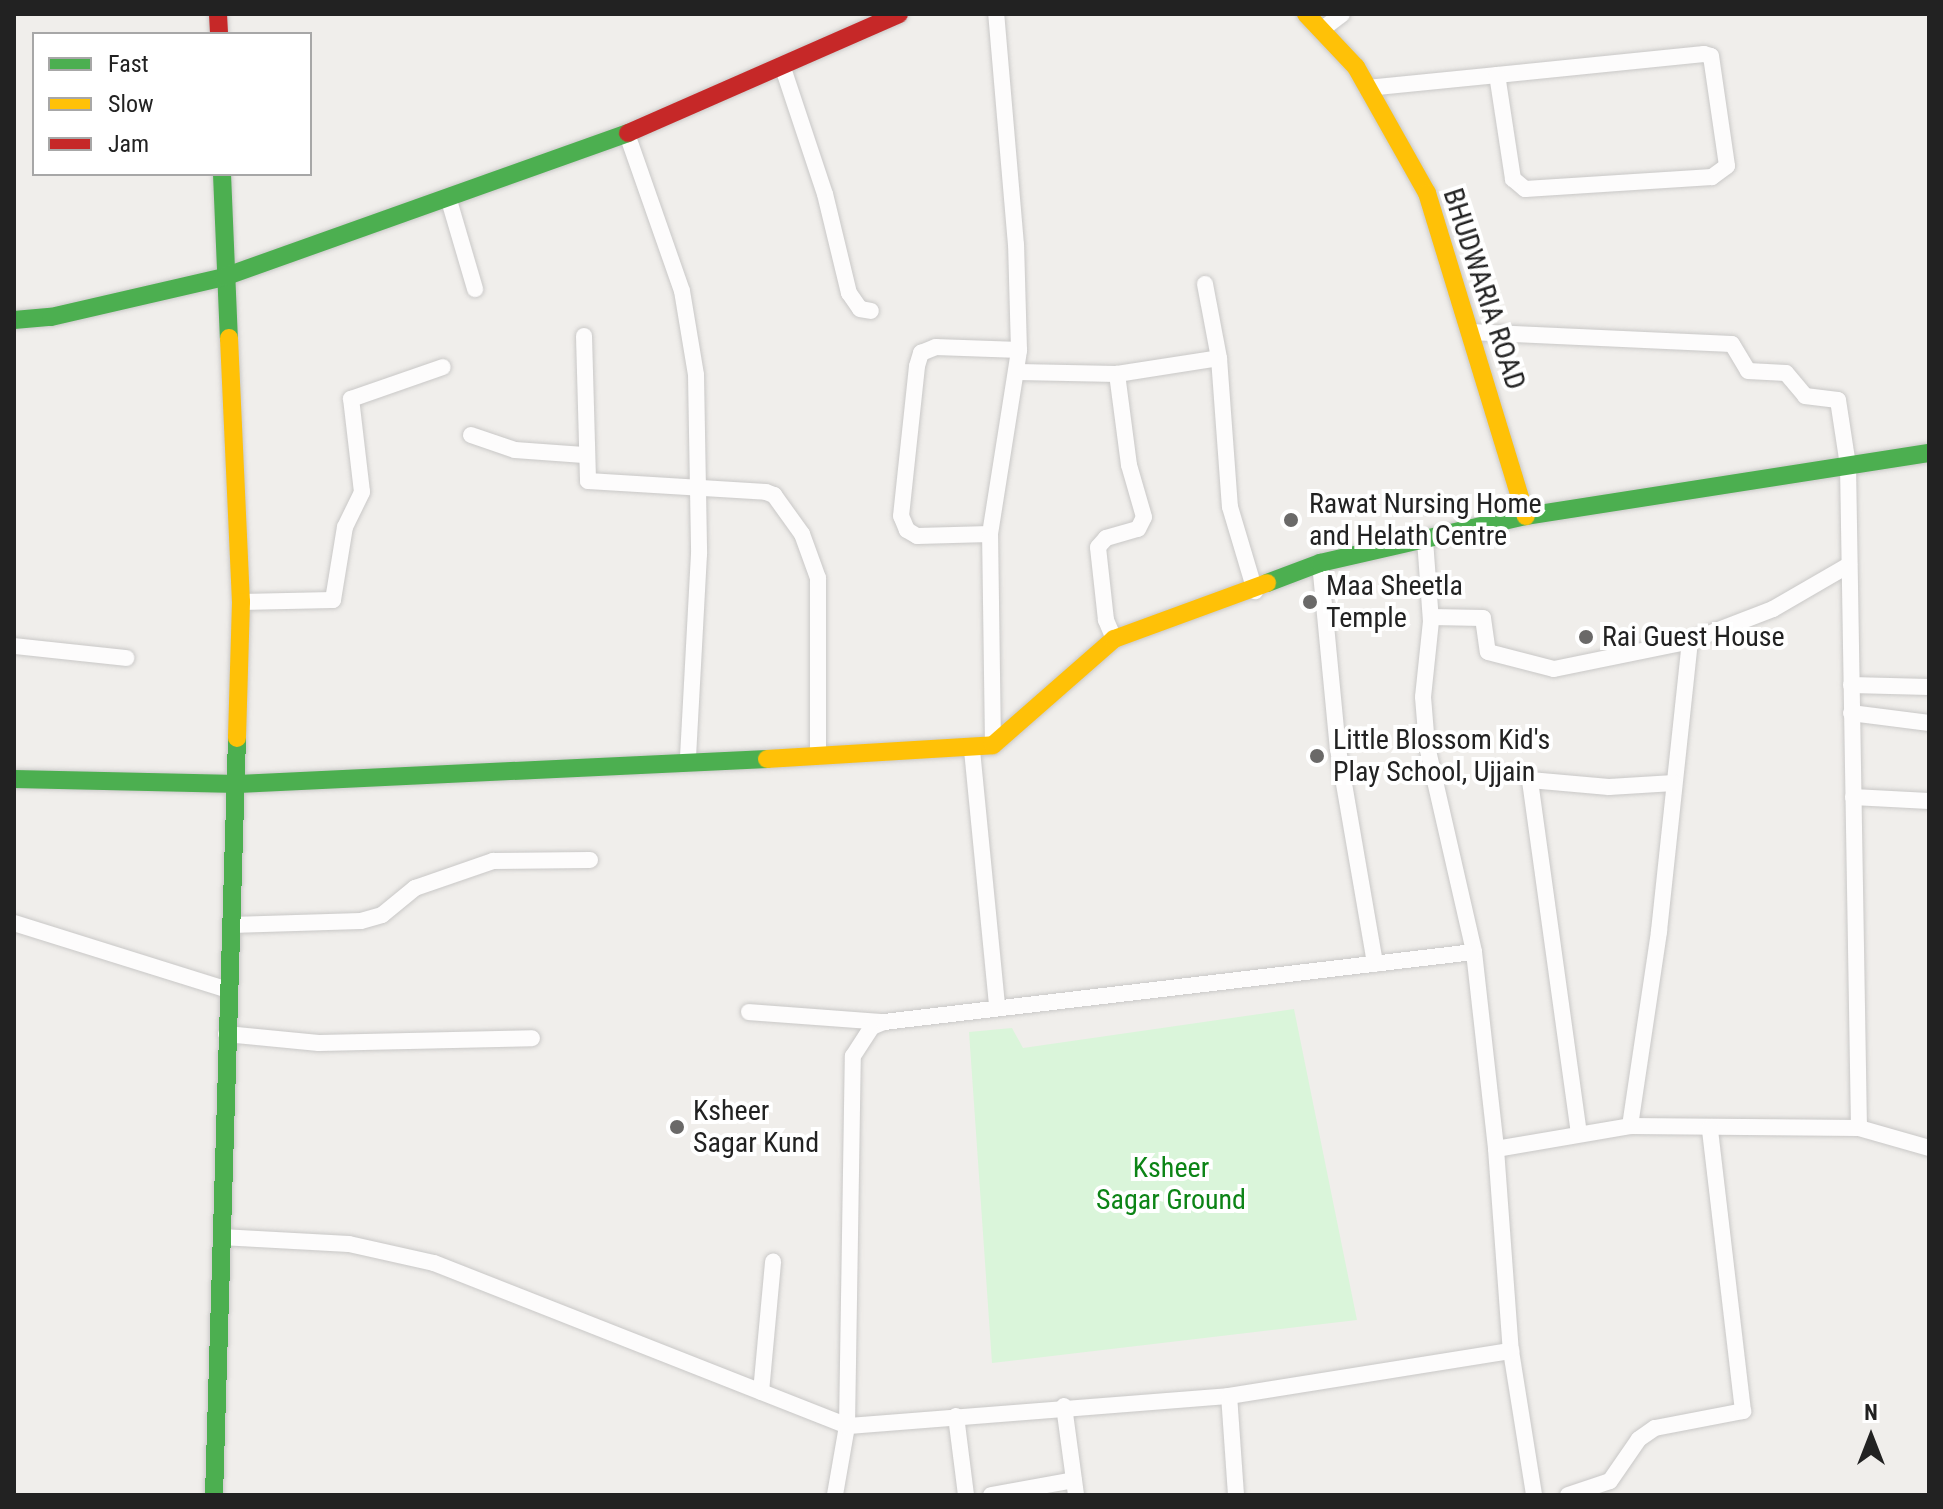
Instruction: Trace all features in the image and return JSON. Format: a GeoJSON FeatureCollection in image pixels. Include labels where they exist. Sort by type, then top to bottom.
{"type":"FeatureCollection","features":[{"type":"Feature","properties":{"kind":"street"},"geometry":{"type":"LineString","coordinates":[[14,320],[51,317],[224,277],[627,134],[899,14]]}},
{"type":"Feature","properties":{"kind":"street"},"geometry":{"type":"LineString","coordinates":[[993,745],[990,534],[1018,372],[1019,350],[1016,245],[996,14]]}},
{"type":"Feature","properties":{"kind":"street","name":"BHUDWARIA ROAD"},"geometry":{"type":"LineString","coordinates":[[1306,14],[1367,88],[1427,193],[1526,516]]}},
{"type":"Feature","properties":{"kind":"street"},"geometry":{"type":"LineString","coordinates":[[1321,30],[1342,14]]}},
{"type":"Feature","properties":{"kind":"street"},"geometry":{"type":"LineString","coordinates":[[1367,88],[1497,75],[1711,56],[1727,166],[1712,177],[1525,189],[1513,179],[1497,75]]}},
{"type":"Feature","properties":{"kind":"street"},"geometry":{"type":"LineString","coordinates":[[782,65],[825,194],[849,293],[860,309],[871,311]]}},
{"type":"Feature","properties":{"kind":"street"},"geometry":{"type":"LineString","coordinates":[[627,134],[682,291],[696,375],[698,488],[688,759]]}},
{"type":"Feature","properties":{"kind":"street"},"geometry":{"type":"LineString","coordinates":[[214,1495],[226,1034],[238,784],[241,602],[224,277],[222,176]]}},
{"type":"Feature","properties":{"kind":"street"},"geometry":{"type":"LineString","coordinates":[[448,197],[475,289]]}},
{"type":"Feature","properties":{"kind":"street"},"geometry":{"type":"LineString","coordinates":[[1205,284],[1219,358],[1230,507],[1255,591]]}},
{"type":"Feature","properties":{"kind":"street"},"geometry":{"type":"LineString","coordinates":[[1470,332],[1736,345],[1748,371],[1786,373],[1805,396],[1838,400],[1848,465],[1859,1128]]}},
{"type":"Feature","properties":{"kind":"street"},"geometry":{"type":"LineString","coordinates":[[584,336],[584,455],[586,475],[594,484],[774,495],[809,547],[818,578],[818,755]]}},
{"type":"Feature","properties":{"kind":"street"},"geometry":{"type":"LineString","coordinates":[[990,534],[917,536],[907,530],[901,516],[917,366],[926,349],[1019,350]]}},
{"type":"Feature","properties":{"kind":"street"},"geometry":{"type":"LineString","coordinates":[[1018,372],[1117,374],[1219,358]]}},
{"type":"Feature","properties":{"kind":"street"},"geometry":{"type":"LineString","coordinates":[[241,602],[333,600],[345,527],[362,492],[351,399],[443,367]]}},
{"type":"Feature","properties":{"kind":"street"},"geometry":{"type":"LineString","coordinates":[[1114,639],[1106,620],[1098,547],[1106,538],[1138,529],[1144,517],[1129,465],[1117,374]]}},
{"type":"Feature","properties":{"kind":"street"},"geometry":{"type":"LineString","coordinates":[[471,435],[515,450],[584,455]]}},
{"type":"Feature","properties":{"kind":"street"},"geometry":{"type":"LineString","coordinates":[[14,779],[238,784],[688,759],[972,750],[993,745],[1114,639],[1185,610],[1255,591],[1320,563],[1526,516],[1929,453]]}},
{"type":"Feature","properties":{"kind":"street"},"geometry":{"type":"LineString","coordinates":[[1425,540],[1431,617],[1423,697],[1427,746],[1474,952],[1496,1149],[1511,1351],[1534,1495]]}},
{"type":"Feature","properties":{"kind":"street"},"geometry":{"type":"LineString","coordinates":[[1320,563],[1338,749],[1375,964]]}},
{"type":"Feature","properties":{"kind":"street"},"geometry":{"type":"LineString","coordinates":[[1431,617],[1483,618],[1488,652],[1554,669],[1690,641],[1773,609],[1849,565]]}},
{"type":"Feature","properties":{"kind":"street"},"geometry":{"type":"LineString","coordinates":[[1630,1126],[1690,641]]}},
{"type":"Feature","properties":{"kind":"street"},"geometry":{"type":"LineString","coordinates":[[14,646],[126,658]]}},
{"type":"Feature","properties":{"kind":"street"},"geometry":{"type":"LineString","coordinates":[[1851,685],[1929,687]]}},
{"type":"Feature","properties":{"kind":"street"},"geometry":{"type":"LineString","coordinates":[[1851,713],[1929,723]]}},
{"type":"Feature","properties":{"kind":"street"},"geometry":{"type":"LineString","coordinates":[[972,750],[997,1006]]}},
{"type":"Feature","properties":{"kind":"street"},"geometry":{"type":"LineString","coordinates":[[1579,1134],[1530,780],[1609,787],[1674,783]]}},
{"type":"Feature","properties":{"kind":"street"},"geometry":{"type":"LineString","coordinates":[[1853,797],[1929,801]]}},
{"type":"Feature","properties":{"kind":"street"},"geometry":{"type":"LineString","coordinates":[[231,925],[361,921],[382,915],[415,888],[493,861],[590,860]]}},
{"type":"Feature","properties":{"kind":"street"},"geometry":{"type":"LineString","coordinates":[[14,923],[228,990]]}},
{"type":"Feature","properties":{"kind":"street"},"geometry":{"type":"LineString","coordinates":[[749,1012],[884,1022],[997,1006],[1474,952]]}},
{"type":"Feature","properties":{"kind":"street"},"geometry":{"type":"LineString","coordinates":[[835,1495],[847,1426],[853,1056],[872,1027],[884,1022]]}},
{"type":"Feature","properties":{"kind":"street"},"geometry":{"type":"LineString","coordinates":[[226,1034],[319,1043],[532,1038]]}},
{"type":"Feature","properties":{"kind":"street"},"geometry":{"type":"LineString","coordinates":[[1496,1149],[1630,1126],[1859,1128],[1929,1148]]}},
{"type":"Feature","properties":{"kind":"street"},"geometry":{"type":"LineString","coordinates":[[1568,1495],[1610,1481],[1639,1439],[1655,1428],[1743,1411],[1710,1128]]}},
{"type":"Feature","properties":{"kind":"street"},"geometry":{"type":"LineString","coordinates":[[221,1237],[349,1244],[434,1263],[847,1426],[1064,1406],[1229,1396],[1511,1351]]}},
{"type":"Feature","properties":{"kind":"street"},"geometry":{"type":"LineString","coordinates":[[761,1392],[773,1262]]}},
{"type":"Feature","properties":{"kind":"street"},"geometry":{"type":"LineString","coordinates":[[1229,1396],[1236,1495]]}},
{"type":"Feature","properties":{"kind":"street"},"geometry":{"type":"LineString","coordinates":[[991,1495],[1075,1487],[1064,1406]]}},
{"type":"Feature","properties":{"kind":"street"},"geometry":{"type":"LineString","coordinates":[[956,1416],[966,1495]]}},
{"type":"Feature","properties":{"kind":"green space","name":"Ksheer Sagar Ground"},"geometry":{"type":"Polygon","coordinates":[[[1294,1009],[1357,1320],[992,1363],[969,1032],[1012,1028],[1023,1048],[1294,1009]]]}},
{"type":"Feature","properties":{"kind":"traffic: fast"},"geometry":{"type":"LineString","coordinates":[[14,320],[51,317],[224,277],[628,133]]}},
{"type":"Feature","properties":{"kind":"traffic: fast"},"geometry":{"type":"LineString","coordinates":[[222,176],[229,338]]}},
{"type":"Feature","properties":{"kind":"traffic: fast"},"geometry":{"type":"LineString","coordinates":[[1267,583],[1320,563],[1526,516],[1929,453]]}},
{"type":"Feature","properties":{"kind":"traffic: fast"},"geometry":{"type":"LineString","coordinates":[[214,1495],[237,738]]}},
{"type":"Feature","properties":{"kind":"traffic: fast"},"geometry":{"type":"LineString","coordinates":[[14,779],[238,784],[767,759]]}},
{"type":"Feature","properties":{"kind":"traffic: slow"},"geometry":{"type":"LineString","coordinates":[[1306,14],[1356,67],[1427,193],[1526,516]]}},
{"type":"Feature","properties":{"kind":"traffic: slow"},"geometry":{"type":"LineString","coordinates":[[229,338],[241,602],[237,738]]}},
{"type":"Feature","properties":{"kind":"traffic: slow"},"geometry":{"type":"LineString","coordinates":[[767,759],[993,745],[1114,639],[1267,583]]}},
{"type":"Feature","properties":{"kind":"traffic: jam"},"geometry":{"type":"LineString","coordinates":[[218,14],[219,32]]}},
{"type":"Feature","properties":{"kind":"traffic: jam"},"geometry":{"type":"LineString","coordinates":[[628,133],[899,14]]}},
{"type":"Feature","properties":{"kind":"place","name":"Rawat Nursing Home and Helath Centre"},"geometry":{"type":"Point","coordinates":[1291,520]}},
{"type":"Feature","properties":{"kind":"place","name":"Maa Sheetla Temple"},"geometry":{"type":"Point","coordinates":[1310,602]}},
{"type":"Feature","properties":{"kind":"place","name":"Rai Guest House"},"geometry":{"type":"Point","coordinates":[1586,637]}},
{"type":"Feature","properties":{"kind":"place","name":"Little Blossom Kid's Play School, Ujjain"},"geometry":{"type":"Point","coordinates":[1317,756]}},
{"type":"Feature","properties":{"kind":"place","name":"Ksheer Sagar Kund"},"geometry":{"type":"Point","coordinates":[677,1127]}}]}
